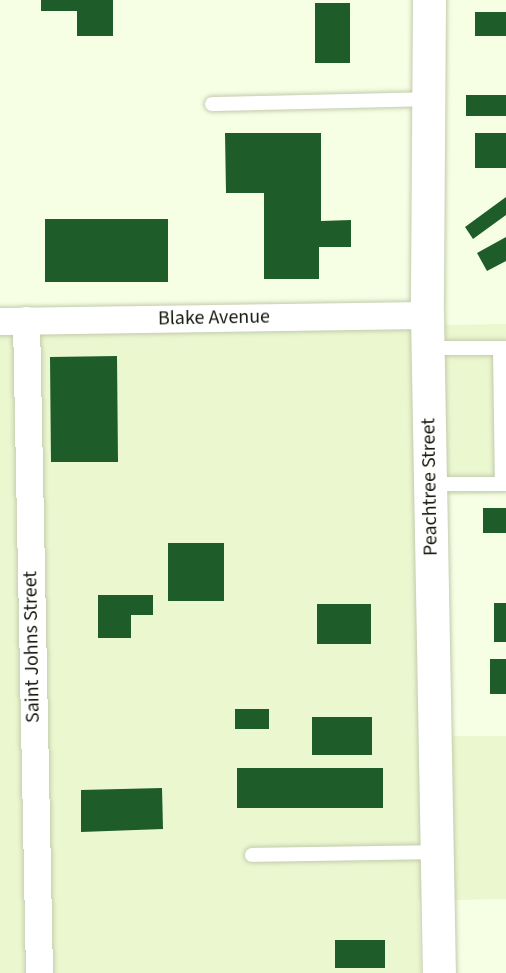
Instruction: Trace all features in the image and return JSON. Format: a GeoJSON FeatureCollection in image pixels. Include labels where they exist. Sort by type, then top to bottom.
{"type":"FeatureCollection","features":[{"type":"Feature","properties":{"kind":"street","name":"Peachtree Street"},"geometry":{"type":"LineString","coordinates":[[429,0],[427,315],[440,973]]}},
{"type":"Feature","properties":{"kind":"street","name":"Blake Avenue"},"geometry":{"type":"LineString","coordinates":[[13,321],[427,315]]}},
{"type":"Feature","properties":{"kind":"street","name":"Saint Johns Street"},"geometry":{"type":"LineString","coordinates":[[13,321],[39,973]]}},
{"type":"Feature","properties":{"kind":"lane"},"geometry":{"type":"LineString","coordinates":[[212,104],[428,99]]}},
{"type":"Feature","properties":{"kind":"lane"},"geometry":{"type":"LineString","coordinates":[[428,348],[503,348],[504,484],[430,484]]}},
{"type":"Feature","properties":{"kind":"lane"},"geometry":{"type":"LineString","coordinates":[[252,855],[437,852]]}},
{"type":"Feature","properties":{"kind":"shaded area"},"geometry":{"type":"Polygon","coordinates":[[[506,324],[506,493],[444,495],[441,325],[506,324]]]}},
{"type":"Feature","properties":{"kind":"shaded area"},"geometry":{"type":"Polygon","coordinates":[[[413,327],[424,900],[418,901],[421,973],[53,973],[40,333],[413,327]]]}},
{"type":"Feature","properties":{"kind":"shaded area"},"geometry":{"type":"Polygon","coordinates":[[[0,334],[13,334],[25,973],[0,973],[0,334]]]}},
{"type":"Feature","properties":{"kind":"shaded area"},"geometry":{"type":"Polygon","coordinates":[[[449,736],[506,736],[506,899],[452,900],[449,736]]]}},
{"type":"Feature","properties":{"kind":"building"},"geometry":{"type":"Polygon","coordinates":[[[41,0],[113,0],[113,36],[77,36],[77,11],[41,11],[41,0]]]}},
{"type":"Feature","properties":{"kind":"building"},"geometry":{"type":"Polygon","coordinates":[[[315,3],[350,3],[350,63],[315,63],[315,3]]]}},
{"type":"Feature","properties":{"kind":"building"},"geometry":{"type":"Polygon","coordinates":[[[475,12],[506,12],[506,36],[475,36],[475,12]]]}},
{"type":"Feature","properties":{"kind":"building"},"geometry":{"type":"Polygon","coordinates":[[[466,95],[506,95],[506,116],[466,116],[466,95]]]}},
{"type":"Feature","properties":{"kind":"building"},"geometry":{"type":"Polygon","coordinates":[[[225,133],[321,133],[321,221],[351,220],[351,247],[319,247],[319,279],[264,279],[264,193],[226,193],[225,133]]]}},
{"type":"Feature","properties":{"kind":"building"},"geometry":{"type":"Polygon","coordinates":[[[475,133],[506,133],[506,168],[475,168],[475,133]]]}},
{"type":"Feature","properties":{"kind":"building"},"geometry":{"type":"Polygon","coordinates":[[[506,197],[506,215],[473,239],[465,227],[506,197]]]}},
{"type":"Feature","properties":{"kind":"building"},"geometry":{"type":"Polygon","coordinates":[[[45,219],[168,219],[168,282],[45,282],[45,219]]]}},
{"type":"Feature","properties":{"kind":"building"},"geometry":{"type":"Polygon","coordinates":[[[506,237],[506,261],[487,271],[477,253],[506,237]]]}},
{"type":"Feature","properties":{"kind":"building"},"geometry":{"type":"Polygon","coordinates":[[[117,356],[118,462],[51,462],[50,357],[117,356]]]}},
{"type":"Feature","properties":{"kind":"building"},"geometry":{"type":"Polygon","coordinates":[[[483,508],[506,508],[506,533],[483,533],[483,508]]]}},
{"type":"Feature","properties":{"kind":"building"},"geometry":{"type":"Polygon","coordinates":[[[168,543],[224,543],[224,601],[168,601],[168,543]]]}},
{"type":"Feature","properties":{"kind":"building"},"geometry":{"type":"Polygon","coordinates":[[[98,595],[153,595],[153,615],[131,615],[131,638],[98,638],[98,595]]]}},
{"type":"Feature","properties":{"kind":"building"},"geometry":{"type":"Polygon","coordinates":[[[494,603],[506,603],[506,642],[494,642],[494,603]]]}},
{"type":"Feature","properties":{"kind":"building"},"geometry":{"type":"Polygon","coordinates":[[[317,604],[371,604],[371,644],[317,644],[317,604]]]}},
{"type":"Feature","properties":{"kind":"building"},"geometry":{"type":"Polygon","coordinates":[[[490,659],[506,659],[506,694],[490,694],[490,659]]]}},
{"type":"Feature","properties":{"kind":"building"},"geometry":{"type":"Polygon","coordinates":[[[235,709],[269,709],[269,729],[235,729],[235,709]]]}},
{"type":"Feature","properties":{"kind":"building"},"geometry":{"type":"Polygon","coordinates":[[[312,717],[372,717],[372,755],[312,755],[312,717]]]}},
{"type":"Feature","properties":{"kind":"building"},"geometry":{"type":"Polygon","coordinates":[[[237,768],[383,768],[383,808],[237,808],[237,768]]]}},
{"type":"Feature","properties":{"kind":"building"},"geometry":{"type":"Polygon","coordinates":[[[162,788],[163,829],[81,832],[81,790],[162,788]]]}},
{"type":"Feature","properties":{"kind":"building"},"geometry":{"type":"Polygon","coordinates":[[[335,940],[385,940],[385,968],[335,968],[335,940]]]}}]}
